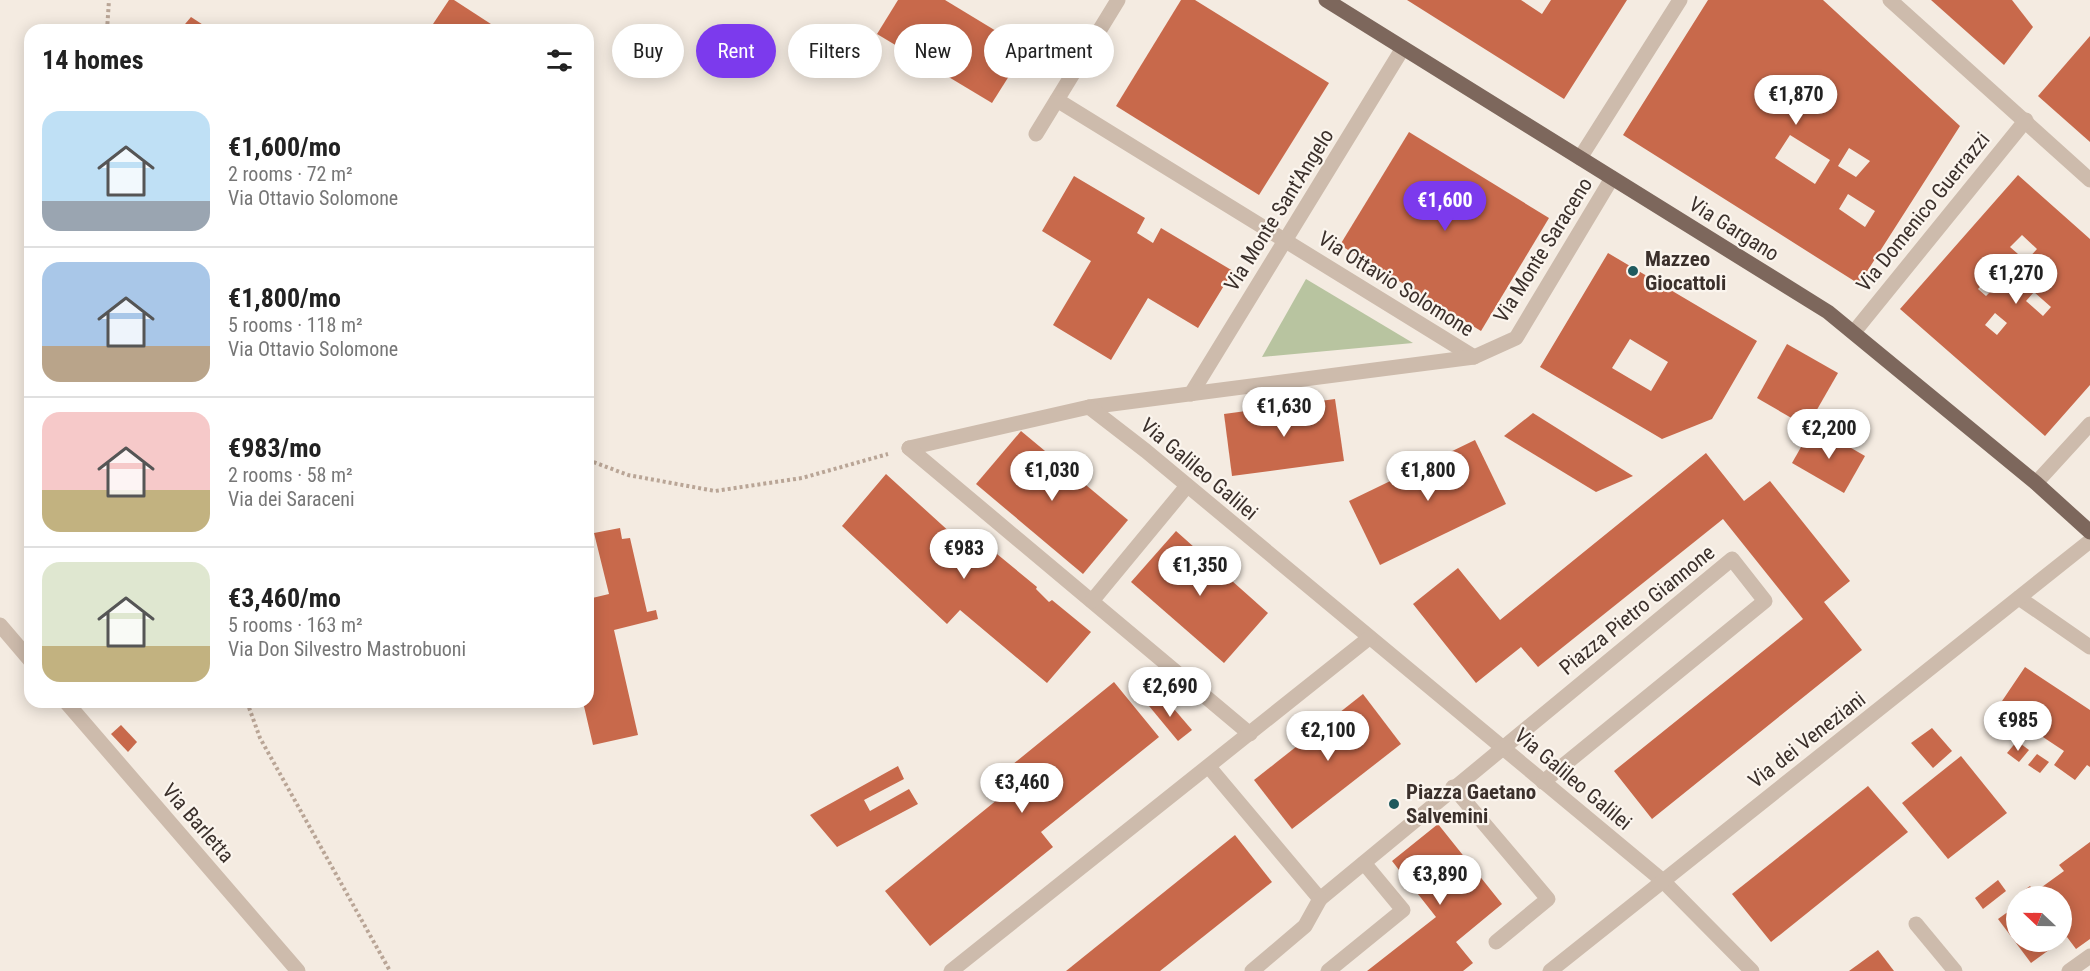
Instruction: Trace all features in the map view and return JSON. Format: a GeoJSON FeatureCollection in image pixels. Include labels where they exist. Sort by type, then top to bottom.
{"type":"FeatureCollection","features":[{"type":"Feature","properties":{"kind":"main road","name":"Via Gargano"},"geometry":{"type":"LineString","coordinates":[[1326,0],[1828,312],[2036,483],[2090,532]]}},
{"type":"Feature","properties":{"kind":"street"},"geometry":{"type":"LineString","coordinates":[[1036,134],[1118,0]]}},
{"type":"Feature","properties":{"kind":"street","name":"Via Monte Saraceno"},"geometry":{"type":"LineString","coordinates":[[1580,158],[1680,0]]}},
{"type":"Feature","properties":{"kind":"street"},"geometry":{"type":"LineString","coordinates":[[1890,0],[2090,180]]}},
{"type":"Feature","properties":{"kind":"street","name":"Via Monte Sant'Angelo"},"geometry":{"type":"LineString","coordinates":[[1191,394],[1403,48]]}},
{"type":"Feature","properties":{"kind":"street","name":"Via Ottavio Solomone"},"geometry":{"type":"LineString","coordinates":[[1057,100],[1474,357]]}},
{"type":"Feature","properties":{"kind":"street","name":"Via Domenico Guerrazzi"},"geometry":{"type":"LineString","coordinates":[[1854,332],[2026,120]]}},
{"type":"Feature","properties":{"kind":"street","name":"Via Monte Saraceno"},"geometry":{"type":"LineString","coordinates":[[1474,357],[1516,338],[1612,178]]}},
{"type":"Feature","properties":{"kind":"street","name":"Via Ottavio Solomone"},"geometry":{"type":"LineString","coordinates":[[1089,407],[1474,357]]}},
{"type":"Feature","properties":{"kind":"street"},"geometry":{"type":"LineString","coordinates":[[909,448],[1089,407]]}},
{"type":"Feature","properties":{"kind":"street","name":"Via Galileo Galilei"},"geometry":{"type":"LineString","coordinates":[[1089,407],[1663,881],[1752,971]]}},
{"type":"Feature","properties":{"kind":"street"},"geometry":{"type":"LineString","coordinates":[[2036,483],[2090,424]]}},
{"type":"Feature","properties":{"kind":"street"},"geometry":{"type":"LineString","coordinates":[[909,448],[1250,734]]}},
{"type":"Feature","properties":{"kind":"street"},"geometry":{"type":"LineString","coordinates":[[1092,601],[1187,486]]}},
{"type":"Feature","properties":{"kind":"street","name":"Via dei Veneziani"},"geometry":{"type":"LineString","coordinates":[[1550,971],[2090,541]]}},
{"type":"Feature","properties":{"kind":"street","name":"Piazza Pietro Giannone"},"geometry":{"type":"LineString","coordinates":[[1501,747],[1732,559],[1765,601],[1542,782]]}},
{"type":"Feature","properties":{"kind":"street"},"geometry":{"type":"LineString","coordinates":[[2019,597],[2090,646]]}},
{"type":"Feature","properties":{"kind":"street"},"geometry":{"type":"LineString","coordinates":[[0,625],[24,653]]}},
{"type":"Feature","properties":{"kind":"street"},"geometry":{"type":"LineString","coordinates":[[951,971],[1370,638]]}},
{"type":"Feature","properties":{"kind":"street","name":"Via Barletta"},"geometry":{"type":"LineString","coordinates":[[71,708],[298,971]]}},
{"type":"Feature","properties":{"kind":"street"},"geometry":{"type":"LineString","coordinates":[[1252,971],[1305,926],[1320,899],[1501,747]]}},
{"type":"Feature","properties":{"kind":"street"},"geometry":{"type":"LineString","coordinates":[[1209,767],[1320,899]]}},
{"type":"Feature","properties":{"kind":"street"},"geometry":{"type":"LineString","coordinates":[[1453,787],[1548,899],[1496,942]]}},
{"type":"Feature","properties":{"kind":"street"},"geometry":{"type":"LineString","coordinates":[[1328,971],[1403,910],[1364,863]]}},
{"type":"Feature","properties":{"kind":"street"},"geometry":{"type":"LineString","coordinates":[[1916,924],[1955,971]]}},
{"type":"Feature","properties":{"kind":"street"},"geometry":{"type":"LineString","coordinates":[[2069,971],[2090,956]]}},
{"type":"Feature","properties":{"kind":"path"},"geometry":{"type":"LineString","coordinates":[[108,24],[110,0]]}},
{"type":"Feature","properties":{"kind":"path"},"geometry":{"type":"LineString","coordinates":[[594,462],[628,475],[715,491],[802,478],[909,448]]}},
{"type":"Feature","properties":{"kind":"path"},"geometry":{"type":"LineString","coordinates":[[249,708],[260,738],[390,971]]}},
{"type":"Feature","properties":{"kind":"green space"},"geometry":{"type":"Polygon","coordinates":[[[1306,279],[1413,343],[1262,357],[1306,279]]]}},
{"type":"Feature","properties":{"kind":"building"},"geometry":{"type":"Polygon","coordinates":[[[449,0],[454,0],[491,24],[433,24],[449,0]]]}},
{"type":"Feature","properties":{"kind":"building"},"geometry":{"type":"Polygon","coordinates":[[[898,0],[945,0],[985,24],[984,78],[1008,78],[992,103],[950,78],[972,78],[972,24],[894,24],[894,44],[882,37],[882,26],[898,0]]]}},
{"type":"Feature","properties":{"kind":"building"},"geometry":{"type":"Polygon","coordinates":[[[1181,0],[1195,0],[1329,83],[1259,195],[1116,106],[1181,0]]]}},
{"type":"Feature","properties":{"kind":"building"},"geometry":{"type":"Polygon","coordinates":[[[1407,0],[1521,0],[1542,14],[1551,0],[1627,0],[1564,99],[1407,0]]]}},
{"type":"Feature","properties":{"kind":"building"},"geometry":{"type":"Polygon","coordinates":[[[1708,0],[1823,0],[1960,126],[1859,284],[1623,135],[1708,0]],[[1790,135],[1775,158],[1815,184],[1830,160],[1790,135]],[[1849,148],[1838,166],[1856,177],[1870,161],[1849,148]],[[1848,194],[1839,209],[1865,227],[1875,211],[1848,194]]]}},
{"type":"Feature","properties":{"kind":"building"},"geometry":{"type":"Polygon","coordinates":[[[1931,0],[2012,0],[2033,27],[2004,65],[1931,0]]]}},
{"type":"Feature","properties":{"kind":"building"},"geometry":{"type":"Polygon","coordinates":[[[191,17],[202,24],[185,24],[191,17]]]}},
{"type":"Feature","properties":{"kind":"building"},"geometry":{"type":"Polygon","coordinates":[[[2090,36],[2090,142],[2038,96],[2090,36]]]}},
{"type":"Feature","properties":{"kind":"building"},"geometry":{"type":"Polygon","coordinates":[[[1409,132],[1549,218],[1481,331],[1340,245],[1409,132]]]}},
{"type":"Feature","properties":{"kind":"building"},"geometry":{"type":"Polygon","coordinates":[[[2018,175],[2090,239],[2090,385],[2045,436],[1900,309],[2018,175]],[[2022,235],[2010,247],[2026,261],[2037,249],[2022,235]],[[1991,274],[1978,289],[1986,296],[2000,282],[1991,274]],[[2034,292],[2026,301],[2043,316],[2051,307],[2034,292]],[[1995,313],[1985,325],[1997,335],[2007,323],[1995,313]]]}},
{"type":"Feature","properties":{"kind":"building"},"geometry":{"type":"Polygon","coordinates":[[[1074,176],[1145,218],[1137,233],[1153,243],[1161,228],[1233,271],[1198,328],[1148,298],[1111,360],[1053,325],[1091,261],[1042,231],[1074,176]]]}},
{"type":"Feature","properties":{"kind":"building"},"geometry":{"type":"Polygon","coordinates":[[[1608,253],[1757,341],[1712,419],[1662,439],[1540,367],[1608,253]],[[1630,339],[1612,368],[1651,391],[1668,362],[1630,339]]]}},
{"type":"Feature","properties":{"kind":"building"},"geometry":{"type":"Polygon","coordinates":[[[1787,344],[1838,373],[1807,427],[1757,398],[1787,344]]]}},
{"type":"Feature","properties":{"kind":"building"},"geometry":{"type":"Polygon","coordinates":[[[1335,399],[1344,461],[1232,476],[1224,414],[1335,399]]]}},
{"type":"Feature","properties":{"kind":"building"},"geometry":{"type":"Polygon","coordinates":[[[1533,413],[1633,476],[1596,492],[1504,436],[1533,413]]]}},
{"type":"Feature","properties":{"kind":"building"},"geometry":{"type":"Polygon","coordinates":[[[1813,426],[1865,456],[1844,493],[1792,463],[1813,426]]]}},
{"type":"Feature","properties":{"kind":"building"},"geometry":{"type":"Polygon","coordinates":[[[1021,431],[1128,520],[1083,574],[976,484],[1021,431]]]}},
{"type":"Feature","properties":{"kind":"building"},"geometry":{"type":"Polygon","coordinates":[[[1475,440],[1506,504],[1380,565],[1349,501],[1475,440]]]}},
{"type":"Feature","properties":{"kind":"building"},"geometry":{"type":"Polygon","coordinates":[[[1706,453],[1744,501],[1770,481],[1850,581],[1824,602],[1862,650],[1652,819],[1614,771],[1803,619],[1723,519],[1538,667],[1521,647],[1476,683],[1413,604],[1458,568],[1500,620],[1706,453]]]}},
{"type":"Feature","properties":{"kind":"building"},"geometry":{"type":"Polygon","coordinates":[[[886,474],[986,565],[997,554],[1037,587],[1036,589],[1049,602],[1052,600],[1091,632],[1047,683],[960,610],[947,624],[842,526],[886,474]]]}},
{"type":"Feature","properties":{"kind":"building"},"geometry":{"type":"Polygon","coordinates":[[[620,528],[622,539],[630,538],[647,612],[656,610],[658,619],[614,630],[638,735],[593,745],[584,708],[594,708],[594,598],[609,594],[594,533],[620,528]]]}},
{"type":"Feature","properties":{"kind":"building"},"geometry":{"type":"Polygon","coordinates":[[[1176,531],[1268,613],[1224,663],[1131,582],[1176,531]]]}},
{"type":"Feature","properties":{"kind":"building"},"geometry":{"type":"Polygon","coordinates":[[[2025,667],[2090,710],[2090,767],[2087,765],[2075,780],[2054,765],[2064,751],[1998,707],[2025,667]]]}},
{"type":"Feature","properties":{"kind":"building"},"geometry":{"type":"Polygon","coordinates":[[[1114,682],[1159,737],[1041,832],[1053,847],[930,946],[885,891],[1003,795],[991,782],[1114,682]]]}},
{"type":"Feature","properties":{"kind":"building"},"geometry":{"type":"Polygon","coordinates":[[[1363,694],[1401,744],[1292,829],[1254,780],[1363,694]]]}},
{"type":"Feature","properties":{"kind":"building"},"geometry":{"type":"Polygon","coordinates":[[[1162,695],[1192,730],[1178,741],[1149,706],[1162,695]]]}},
{"type":"Feature","properties":{"kind":"building"},"geometry":{"type":"Polygon","coordinates":[[[121,725],[137,742],[128,752],[111,734],[121,725]]]}},
{"type":"Feature","properties":{"kind":"building"},"geometry":{"type":"Polygon","coordinates":[[[1932,728],[1952,751],[1933,768],[1911,743],[1932,728]]]}},
{"type":"Feature","properties":{"kind":"building"},"geometry":{"type":"Polygon","coordinates":[[[2017,741],[2029,750],[2019,762],[2007,753],[2017,741]]]}},
{"type":"Feature","properties":{"kind":"building"},"geometry":{"type":"Polygon","coordinates":[[[2037,754],[2049,762],[2040,773],[2028,765],[2037,754]]]}},
{"type":"Feature","properties":{"kind":"building"},"geometry":{"type":"Polygon","coordinates":[[[1961,756],[2007,813],[1948,859],[1902,803],[1961,756]]]}},
{"type":"Feature","properties":{"kind":"building"},"geometry":{"type":"Polygon","coordinates":[[[898,766],[904,779],[864,800],[870,811],[909,789],[918,804],[837,847],[810,815],[898,766]]]}},
{"type":"Feature","properties":{"kind":"building"},"geometry":{"type":"Polygon","coordinates":[[[1868,786],[1908,832],[1771,942],[1732,894],[1868,786]]]}},
{"type":"Feature","properties":{"kind":"building"},"geometry":{"type":"Polygon","coordinates":[[[1438,824],[1502,904],[1456,942],[1473,963],[1463,971],[1367,971],[1436,917],[1392,861],[1438,824]]]}},
{"type":"Feature","properties":{"kind":"building"},"geometry":{"type":"Polygon","coordinates":[[[1235,835],[1272,882],[1160,971],[1066,971],[1235,835]]]}},
{"type":"Feature","properties":{"kind":"building"},"geometry":{"type":"Polygon","coordinates":[[[2090,842],[2090,939],[2076,949],[2072,944],[2072,886],[2043,886],[2064,871],[2059,865],[2090,842]]]}},
{"type":"Feature","properties":{"kind":"building"},"geometry":{"type":"Polygon","coordinates":[[[1998,880],[2006,891],[1983,909],[1975,898],[1998,880]]]}},
{"type":"Feature","properties":{"kind":"building"},"geometry":{"type":"Polygon","coordinates":[[[2006,913],[2006,930],[1998,919],[2006,913]]]}},
{"type":"Feature","properties":{"kind":"building"},"geometry":{"type":"Polygon","coordinates":[[[1878,950],[1894,971],[1849,971],[1878,950]]]}},
{"type":"Feature","properties":{"kind":"building"},"geometry":{"type":"Polygon","coordinates":[[[2023,952],[2046,952],[2031,963],[2023,952]]]}},
{"type":"Feature","properties":{"kind":"place","name":"Mazzeo Giocattoli"},"geometry":{"type":"Point","coordinates":[1633,271]}},
{"type":"Feature","properties":{"kind":"place","name":"Piazza Gaetano Salvemini"},"geometry":{"type":"Point","coordinates":[1394,804]}}]}
